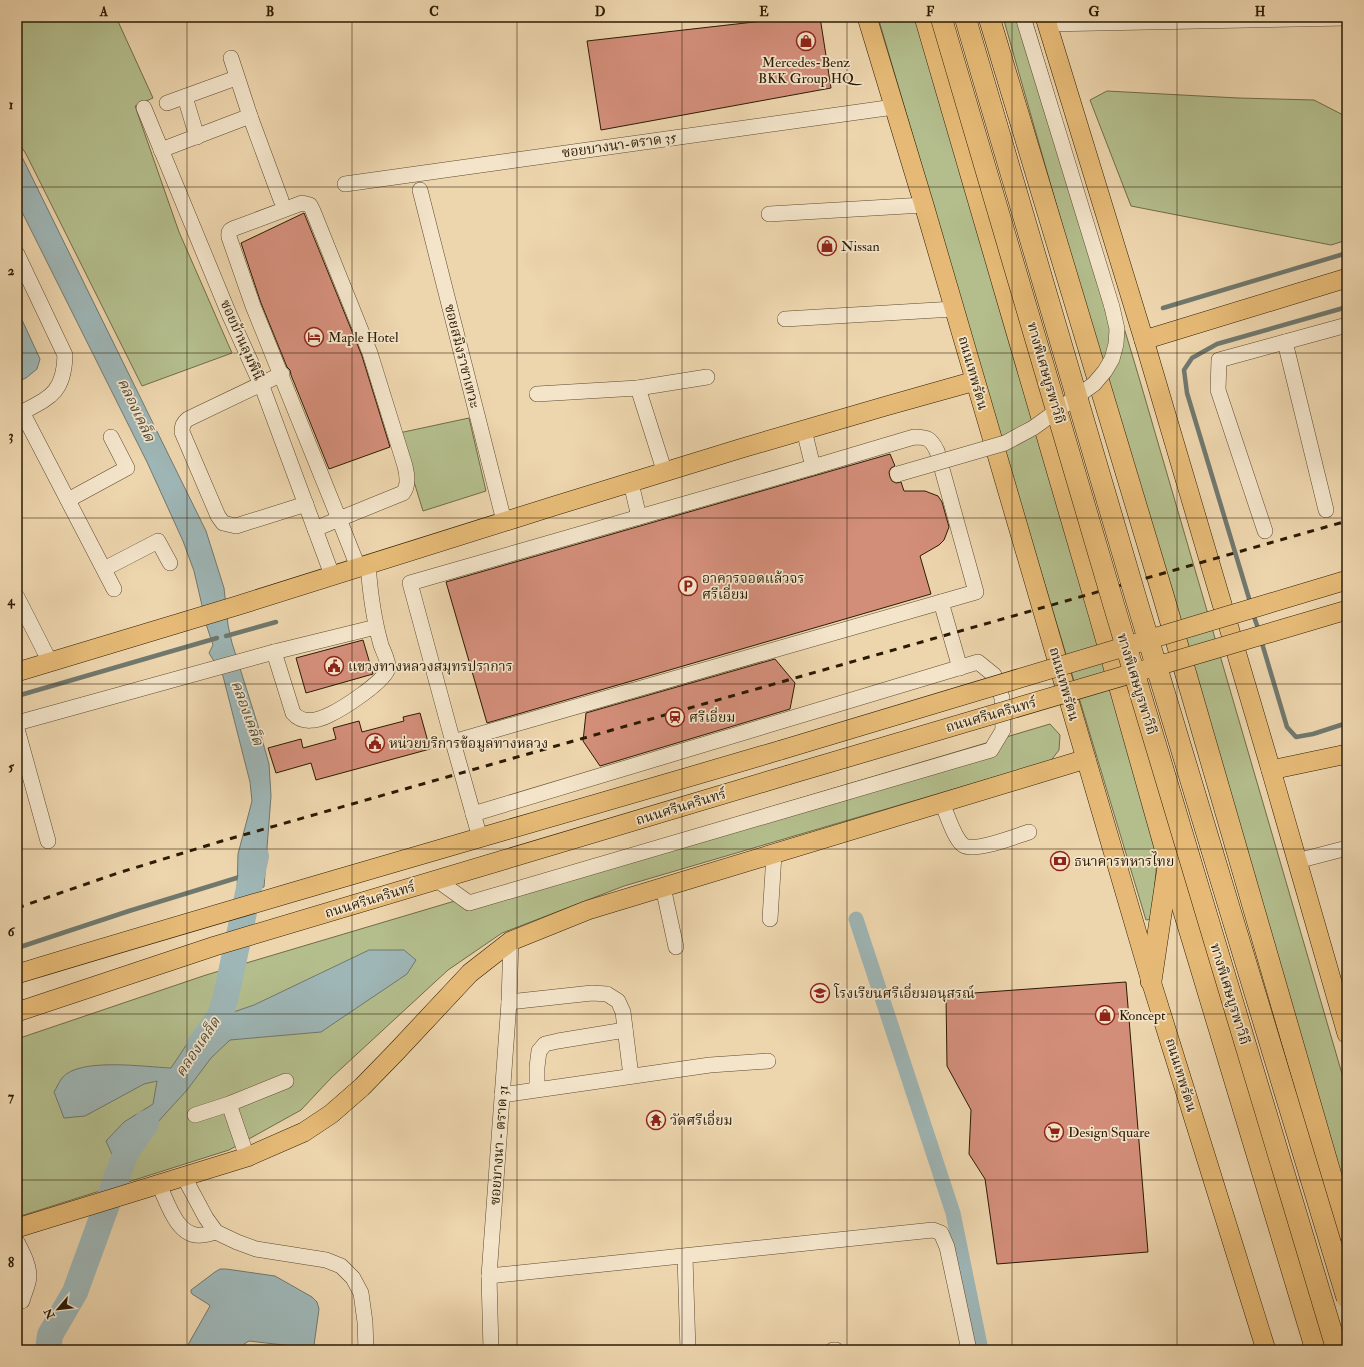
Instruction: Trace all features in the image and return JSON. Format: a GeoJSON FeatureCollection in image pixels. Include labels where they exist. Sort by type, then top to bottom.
{"type":"FeatureCollection","features":[{"type":"Feature","properties":{"kind":"highway"},"geometry":{"type":"LineString","coordinates":[[924,17],[1100,617],[1169,862],[1316,1350]]}},
{"type":"Feature","properties":{"kind":"highway","name":"ทางพิเศษบูรพาวิถี"},"geometry":{"type":"LineString","coordinates":[[940,17],[1337,1350]]}},
{"type":"Feature","properties":{"kind":"highway","name":"ทางพิเศษบูรพาวิถี"},"geometry":{"type":"LineString","coordinates":[[965,17],[1137,602],[1347,1298]]}},
{"type":"Feature","properties":{"kind":"highway"},"geometry":{"type":"LineString","coordinates":[[980,17],[1150,598],[1347,1250]]}},
{"type":"Feature","properties":{"kind":"highway"},"geometry":{"type":"LineString","coordinates":[[989,17],[1162,595],[1347,1231]]}},
{"type":"Feature","properties":{"kind":"highway"},"geometry":{"type":"LineString","coordinates":[[1152,981],[1169,862]]}},
{"type":"Feature","properties":{"kind":"main road","name":"ถนนเทพรัตน"},"geometry":{"type":"LineString","coordinates":[[867,17],[924,205],[1152,981],[1266,1350]]}},
{"type":"Feature","properties":{"kind":"main road"},"geometry":{"type":"LineString","coordinates":[[1046,21],[1144,340],[1298,861],[1347,1034]]}},
{"type":"Feature","properties":{"kind":"main road"},"geometry":{"type":"LineString","coordinates":[[1144,340],[1347,278]]}},
{"type":"Feature","properties":{"kind":"main road"},"geometry":{"type":"LineString","coordinates":[[17,672],[198,618],[504,521],[804,430],[976,382]]}},
{"type":"Feature","properties":{"kind":"main road","name":"ถนนศรีนครินทร์"},"geometry":{"type":"LineString","coordinates":[[17,974],[231,909],[781,750],[1347,580]]}},
{"type":"Feature","properties":{"kind":"main road","name":"ถนนศรีนครินทร์"},"geometry":{"type":"LineString","coordinates":[[17,1012],[215,946],[1347,610]]}},
{"type":"Feature","properties":{"kind":"main road"},"geometry":{"type":"LineString","coordinates":[[1271,770],[1347,754]]}},
{"type":"Feature","properties":{"kind":"main road"},"geometry":{"type":"LineString","coordinates":[[17,1228],[247,1157],[304,1132],[331,1114],[362,1087],[470,973],[511,941],[588,910],[1086,759]]}},
{"type":"Feature","properties":{"kind":"street"},"geometry":{"type":"LineString","coordinates":[[898,474],[1005,443],[1033,428],[1094,384],[1105,371],[1112,359],[1116,344],[1116,330],[1112,307],[1023,17]]}},
{"type":"Feature","properties":{"kind":"street"},"geometry":{"type":"LineString","coordinates":[[1046,21],[1347,18]]}},
{"type":"Feature","properties":{"kind":"street"},"geometry":{"type":"LineString","coordinates":[[231,58],[236,78],[281,200]]}},
{"type":"Feature","properties":{"kind":"street"},"geometry":{"type":"LineString","coordinates":[[167,102],[236,78]]}},
{"type":"Feature","properties":{"kind":"street"},"geometry":{"type":"LineString","coordinates":[[185,97],[197,137]]}},
{"type":"Feature","properties":{"kind":"street","name":"ซอยบางนา-ตราด 35"},"geometry":{"type":"LineString","coordinates":[[345,184],[894,107]]}},
{"type":"Feature","properties":{"kind":"street","name":"ซอยบ้านลุมพินี"},"geometry":{"type":"LineString","coordinates":[[144,108],[229,314],[261,384],[332,575]]}},
{"type":"Feature","properties":{"kind":"street"},"geometry":{"type":"LineString","coordinates":[[161,150],[250,116]]}},
{"type":"Feature","properties":{"kind":"street","name":"ซอยสมิงราชาเทวะ"},"geometry":{"type":"LineString","coordinates":[[420,190],[504,521]]}},
{"type":"Feature","properties":{"kind":"street"},"geometry":{"type":"LineString","coordinates":[[274,652],[293,713],[297,718],[304,721],[328,716],[354,701],[385,675],[388,667],[376,628],[363,565],[339,519],[254,306],[228,234],[230,231],[302,203],[310,205],[355,312],[370,353],[407,476],[406,489],[403,493],[339,519],[316,529]]}},
{"type":"Feature","properties":{"kind":"street"},"geometry":{"type":"LineString","coordinates":[[769,214],[924,205]]}},
{"type":"Feature","properties":{"kind":"street"},"geometry":{"type":"LineString","coordinates":[[17,254],[65,355],[62,380],[58,388],[50,397],[20,414],[68,500],[114,589]]}},
{"type":"Feature","properties":{"kind":"street"},"geometry":{"type":"LineString","coordinates":[[229,314],[254,306]]}},
{"type":"Feature","properties":{"kind":"street"},"geometry":{"type":"LineString","coordinates":[[785,319],[954,309]]}},
{"type":"Feature","properties":{"kind":"street"},"geometry":{"type":"LineString","coordinates":[[1265,531],[1218,390],[1219,360],[1347,325]]}},
{"type":"Feature","properties":{"kind":"street"},"geometry":{"type":"LineString","coordinates":[[1285,342],[1326,510]]}},
{"type":"Feature","properties":{"kind":"street"},"geometry":{"type":"LineString","coordinates":[[282,374],[188,419],[182,427],[182,432],[218,516],[223,523],[236,526],[306,504]]}},
{"type":"Feature","properties":{"kind":"street"},"geometry":{"type":"LineString","coordinates":[[537,394],[638,388],[707,377]]}},
{"type":"Feature","properties":{"kind":"street"},"geometry":{"type":"LineString","coordinates":[[638,388],[665,473]]}},
{"type":"Feature","properties":{"kind":"street"},"geometry":{"type":"LineString","coordinates":[[804,430],[814,467]]}},
{"type":"Feature","properties":{"kind":"street"},"geometry":{"type":"LineString","coordinates":[[68,500],[127,468],[111,437]]}},
{"type":"Feature","properties":{"kind":"street"},"geometry":{"type":"LineString","coordinates":[[453,742],[976,592],[937,451],[933,442],[924,437],[914,437],[410,583],[453,742],[480,838]]}},
{"type":"Feature","properties":{"kind":"street"},"geometry":{"type":"LineString","coordinates":[[631,483],[639,517]]}},
{"type":"Feature","properties":{"kind":"street"},"geometry":{"type":"LineString","coordinates":[[104,569],[158,541],[170,563]]}},
{"type":"Feature","properties":{"kind":"street"},"geometry":{"type":"LineString","coordinates":[[17,597],[50,662]]}},
{"type":"Feature","properties":{"kind":"street"},"geometry":{"type":"LineString","coordinates":[[941,602],[960,668]]}},
{"type":"Feature","properties":{"kind":"street"},"geometry":{"type":"LineString","coordinates":[[17,723],[274,652],[376,628]]}},
{"type":"Feature","properties":{"kind":"street"},"geometry":{"type":"LineString","coordinates":[[437,880],[469,903],[991,750],[1003,730],[1002,698],[994,675],[978,662],[473,814]]}},
{"type":"Feature","properties":{"kind":"street"},"geometry":{"type":"LineString","coordinates":[[17,729],[48,841]]}},
{"type":"Feature","properties":{"kind":"street"},"geometry":{"type":"LineString","coordinates":[[942,803],[958,839],[964,846],[974,847],[1029,832]]}},
{"type":"Feature","properties":{"kind":"street"},"geometry":{"type":"LineString","coordinates":[[1298,861],[1347,848]]}},
{"type":"Feature","properties":{"kind":"street"},"geometry":{"type":"LineString","coordinates":[[770,919],[774,854]]}},
{"type":"Feature","properties":{"kind":"street"},"geometry":{"type":"LineString","coordinates":[[663,887],[676,947]]}},
{"type":"Feature","properties":{"kind":"street","name":"ซอยบางนา - ตราด 31"},"geometry":{"type":"LineString","coordinates":[[491,1350],[489,1276],[509,1002],[511,941]]}},
{"type":"Feature","properties":{"kind":"street"},"geometry":{"type":"LineString","coordinates":[[509,1002],[592,993],[608,994],[618,1001],[623,1012],[631,1076]]}},
{"type":"Feature","properties":{"kind":"street"},"geometry":{"type":"LineString","coordinates":[[537,1090],[539,1050],[546,1044],[625,1030]]}},
{"type":"Feature","properties":{"kind":"street"},"geometry":{"type":"LineString","coordinates":[[502,1094],[710,1065],[768,1061]]}},
{"type":"Feature","properties":{"kind":"street"},"geometry":{"type":"LineString","coordinates":[[196,1115],[229,1104],[286,1081]]}},
{"type":"Feature","properties":{"kind":"street"},"geometry":{"type":"LineString","coordinates":[[229,1104],[247,1157]]}},
{"type":"Feature","properties":{"kind":"street"},"geometry":{"type":"LineString","coordinates":[[184,1177],[206,1218],[216,1232],[256,1249],[326,1260],[341,1266],[353,1278],[361,1293],[365,1322],[366,1350]]}},
{"type":"Feature","properties":{"kind":"street"},"geometry":{"type":"LineString","coordinates":[[159,1185],[181,1228],[190,1234],[200,1236],[216,1232]]}},
{"type":"Feature","properties":{"kind":"street"},"geometry":{"type":"LineString","coordinates":[[489,1276],[933,1230],[941,1233],[947,1247],[969,1350]]}},
{"type":"Feature","properties":{"kind":"street"},"geometry":{"type":"LineString","coordinates":[[17,1242],[29,1271],[29,1277],[22,1301]]}},
{"type":"Feature","properties":{"kind":"street"},"geometry":{"type":"LineString","coordinates":[[685,1256],[688,1350]]}},
{"type":"Feature","properties":{"kind":"green space"},"geometry":{"type":"Polygon","coordinates":[[[17,17],[116,17],[153,98],[135,106],[179,232],[232,353],[142,386],[26,154],[17,140],[17,17]]]}},
{"type":"Feature","properties":{"kind":"green space"},"geometry":{"type":"Polygon","coordinates":[[[878,17],[915,17],[1158,847],[1152,919],[1146,920],[1024,515],[878,17]]]}},
{"type":"Feature","properties":{"kind":"green space"},"geometry":{"type":"Polygon","coordinates":[[[1003,17],[1031,17],[1140,381],[1347,1091],[1347,1198],[1096,344],[1003,17]]]}},
{"type":"Feature","properties":{"kind":"green space"},"geometry":{"type":"Polygon","coordinates":[[[1107,91],[1238,98],[1314,100],[1347,117],[1347,240],[1331,245],[1131,206],[1090,100],[1107,91]]]}},
{"type":"Feature","properties":{"kind":"green space"},"geometry":{"type":"Polygon","coordinates":[[[469,418],[486,491],[423,511],[399,433],[469,418]]]}},
{"type":"Feature","properties":{"kind":"green space"},"geometry":{"type":"Polygon","coordinates":[[[1050,724],[1060,735],[1059,750],[1049,763],[995,777],[624,886],[502,933],[448,970],[331,1078],[301,1110],[229,1150],[17,1216],[17,1039],[206,975],[1050,724]]]}},
{"type":"Feature","properties":{"kind":"water"},"geometry":{"type":"Polygon","coordinates":[[[17,150],[23,159],[206,531],[224,588],[228,625],[232,643],[269,764],[271,796],[264,887],[237,893],[238,854],[252,801],[250,782],[223,676],[209,653],[213,645],[207,627],[194,571],[183,541],[147,462],[17,202],[17,150]]]}},
{"type":"Feature","properties":{"kind":"water"},"geometry":{"type":"Polygon","coordinates":[[[17,309],[40,359],[37,369],[26,378],[17,382],[17,309]]]}},
{"type":"Feature","properties":{"kind":"water"},"geometry":{"type":"Polygon","coordinates":[[[369,950],[404,950],[416,960],[407,974],[321,1032],[230,1040],[211,1058],[187,1090],[136,1146],[114,1159],[106,1141],[124,1122],[153,1104],[157,1081],[144,1084],[85,1116],[64,1118],[54,1092],[62,1078],[70,1072],[83,1067],[97,1065],[130,1065],[171,1068],[201,1023],[254,1005],[369,950]]]}},
{"type":"Feature","properties":{"kind":"water"},"geometry":{"type":"Polygon","coordinates":[[[220,1269],[275,1276],[312,1297],[317,1302],[319,1309],[314,1345],[309,1348],[249,1341],[244,1344],[243,1350],[185,1350],[210,1306],[192,1294],[191,1290],[220,1269]]]}},
{"type":"Feature","properties":{"kind":"building"},"geometry":{"type":"Polygon","coordinates":[[[798,17],[820,17],[831,88],[601,130],[587,41],[798,17]]]}},
{"type":"Feature","properties":{"kind":"building","name":"Maple Hotel"},"geometry":{"type":"Polygon","coordinates":[[[304,213],[362,356],[390,447],[329,469],[290,370],[287,367],[261,303],[241,243],[304,213]]]}},
{"type":"Feature","properties":{"kind":"building","name":"อาคารจอดแล้วจร ศรีเอี่ยม"},"geometry":{"type":"Polygon","coordinates":[[[890,454],[895,466],[891,468],[889,472],[892,481],[896,483],[901,482],[904,491],[925,491],[938,496],[942,502],[949,527],[944,540],[939,545],[920,556],[931,594],[487,723],[446,582],[890,454]]]}},
{"type":"Feature","properties":{"kind":"building","name":"แขวงทางหลวงสมุทรปราการ"},"geometry":{"type":"Polygon","coordinates":[[[363,640],[373,674],[306,693],[296,658],[363,640]]]}},
{"type":"Feature","properties":{"kind":"building","name":"ศรีเอี่ยม"},"geometry":{"type":"Polygon","coordinates":[[[775,659],[795,683],[790,709],[600,766],[583,741],[586,713],[775,659]]]}},
{"type":"Feature","properties":{"kind":"building","name":"หน่วยบริการข้อมูลทางหลวง"},"geometry":{"type":"Polygon","coordinates":[[[420,713],[430,749],[316,780],[311,763],[276,773],[268,748],[301,739],[303,748],[336,739],[333,728],[359,721],[362,732],[404,721],[403,717],[420,713]]]}},
{"type":"Feature","properties":{"kind":"building","name":"Design Square"},"geometry":{"type":"Polygon","coordinates":[[[1126,982],[1148,1252],[997,1264],[985,1179],[969,1154],[971,1110],[947,1066],[946,995],[1126,982]]]}},
{"type":"Feature","properties":{"kind":"waterway"},"geometry":{"type":"LineString","coordinates":[[1163,308],[1347,253]]}},
{"type":"Feature","properties":{"kind":"waterway"},"geometry":{"type":"LineString","coordinates":[[1251,605],[1187,393],[1184,370],[1192,358],[1217,344],[1347,307]]}},
{"type":"Feature","properties":{"kind":"waterway"},"geometry":{"type":"LineString","coordinates":[[1253,614],[1259,631]]}},
{"type":"Feature","properties":{"kind":"waterway"},"geometry":{"type":"LineString","coordinates":[[226,636],[276,622]]}},
{"type":"Feature","properties":{"kind":"waterway"},"geometry":{"type":"LineString","coordinates":[[17,696],[217,638]]}},
{"type":"Feature","properties":{"kind":"waterway"},"geometry":{"type":"LineString","coordinates":[[1261,640],[1287,727],[1296,737],[1313,734],[1347,723]]}},
{"type":"Feature","properties":{"kind":"waterway","name":"คลองเคล็ด"},"geometry":{"type":"LineString","coordinates":[[199,1046],[220,1016],[226,996],[256,856]]}},
{"type":"Feature","properties":{"kind":"waterway"},"geometry":{"type":"LineString","coordinates":[[17,948],[129,911],[243,876]]}},
{"type":"Feature","properties":{"kind":"waterway"},"geometry":{"type":"LineString","coordinates":[[856,919],[953,1213],[981,1350]]}},
{"type":"Feature","properties":{"kind":"waterway","name":"คลองเคล็ด"},"geometry":{"type":"LineString","coordinates":[[48,1350],[50,1335],[75,1292],[126,1152],[146,1123]]}},
{"type":"Feature","properties":{"kind":"railway"},"geometry":{"type":"LineString","coordinates":[[17,908],[118,873],[222,841],[1347,521]]}},
{"type":"Feature","properties":{"kind":"place","name":"Mercedes-Benz BKK Group HQ"},"geometry":{"type":"Point","coordinates":[806,41]}},
{"type":"Feature","properties":{"kind":"place","name":"Nissan"},"geometry":{"type":"Point","coordinates":[827,246]}},
{"type":"Feature","properties":{"kind":"place","name":"Maple Hotel"},"geometry":{"type":"Point","coordinates":[314,337]}},
{"type":"Feature","properties":{"kind":"place","name":"อาคารจอดแล้วจร ศรีเอี่ยม"},"geometry":{"type":"Point","coordinates":[688,586]}},
{"type":"Feature","properties":{"kind":"place","name":"แขวงทางหลวงสมุทรปราการ"},"geometry":{"type":"Point","coordinates":[334,666]}},
{"type":"Feature","properties":{"kind":"place","name":"ศรีเอี่ยม"},"geometry":{"type":"Point","coordinates":[675,717]}},
{"type":"Feature","properties":{"kind":"place","name":"หน่วยบริการข้อมูลทางหลวง"},"geometry":{"type":"Point","coordinates":[375,743]}},
{"type":"Feature","properties":{"kind":"place","name":"ธนาคารทหารไทย"},"geometry":{"type":"Point","coordinates":[1060,861]}},
{"type":"Feature","properties":{"kind":"place","name":"โรงเรียนศรีเอี่ยมอนุสรณ์"},"geometry":{"type":"Point","coordinates":[820,993]}},
{"type":"Feature","properties":{"kind":"place","name":"Koncept"},"geometry":{"type":"Point","coordinates":[1105,1015]}},
{"type":"Feature","properties":{"kind":"place","name":"วัดศรีเอี่ยม"},"geometry":{"type":"Point","coordinates":[656,1120]}},
{"type":"Feature","properties":{"kind":"place","name":"Design Square"},"geometry":{"type":"Point","coordinates":[1054,1132]}}]}
